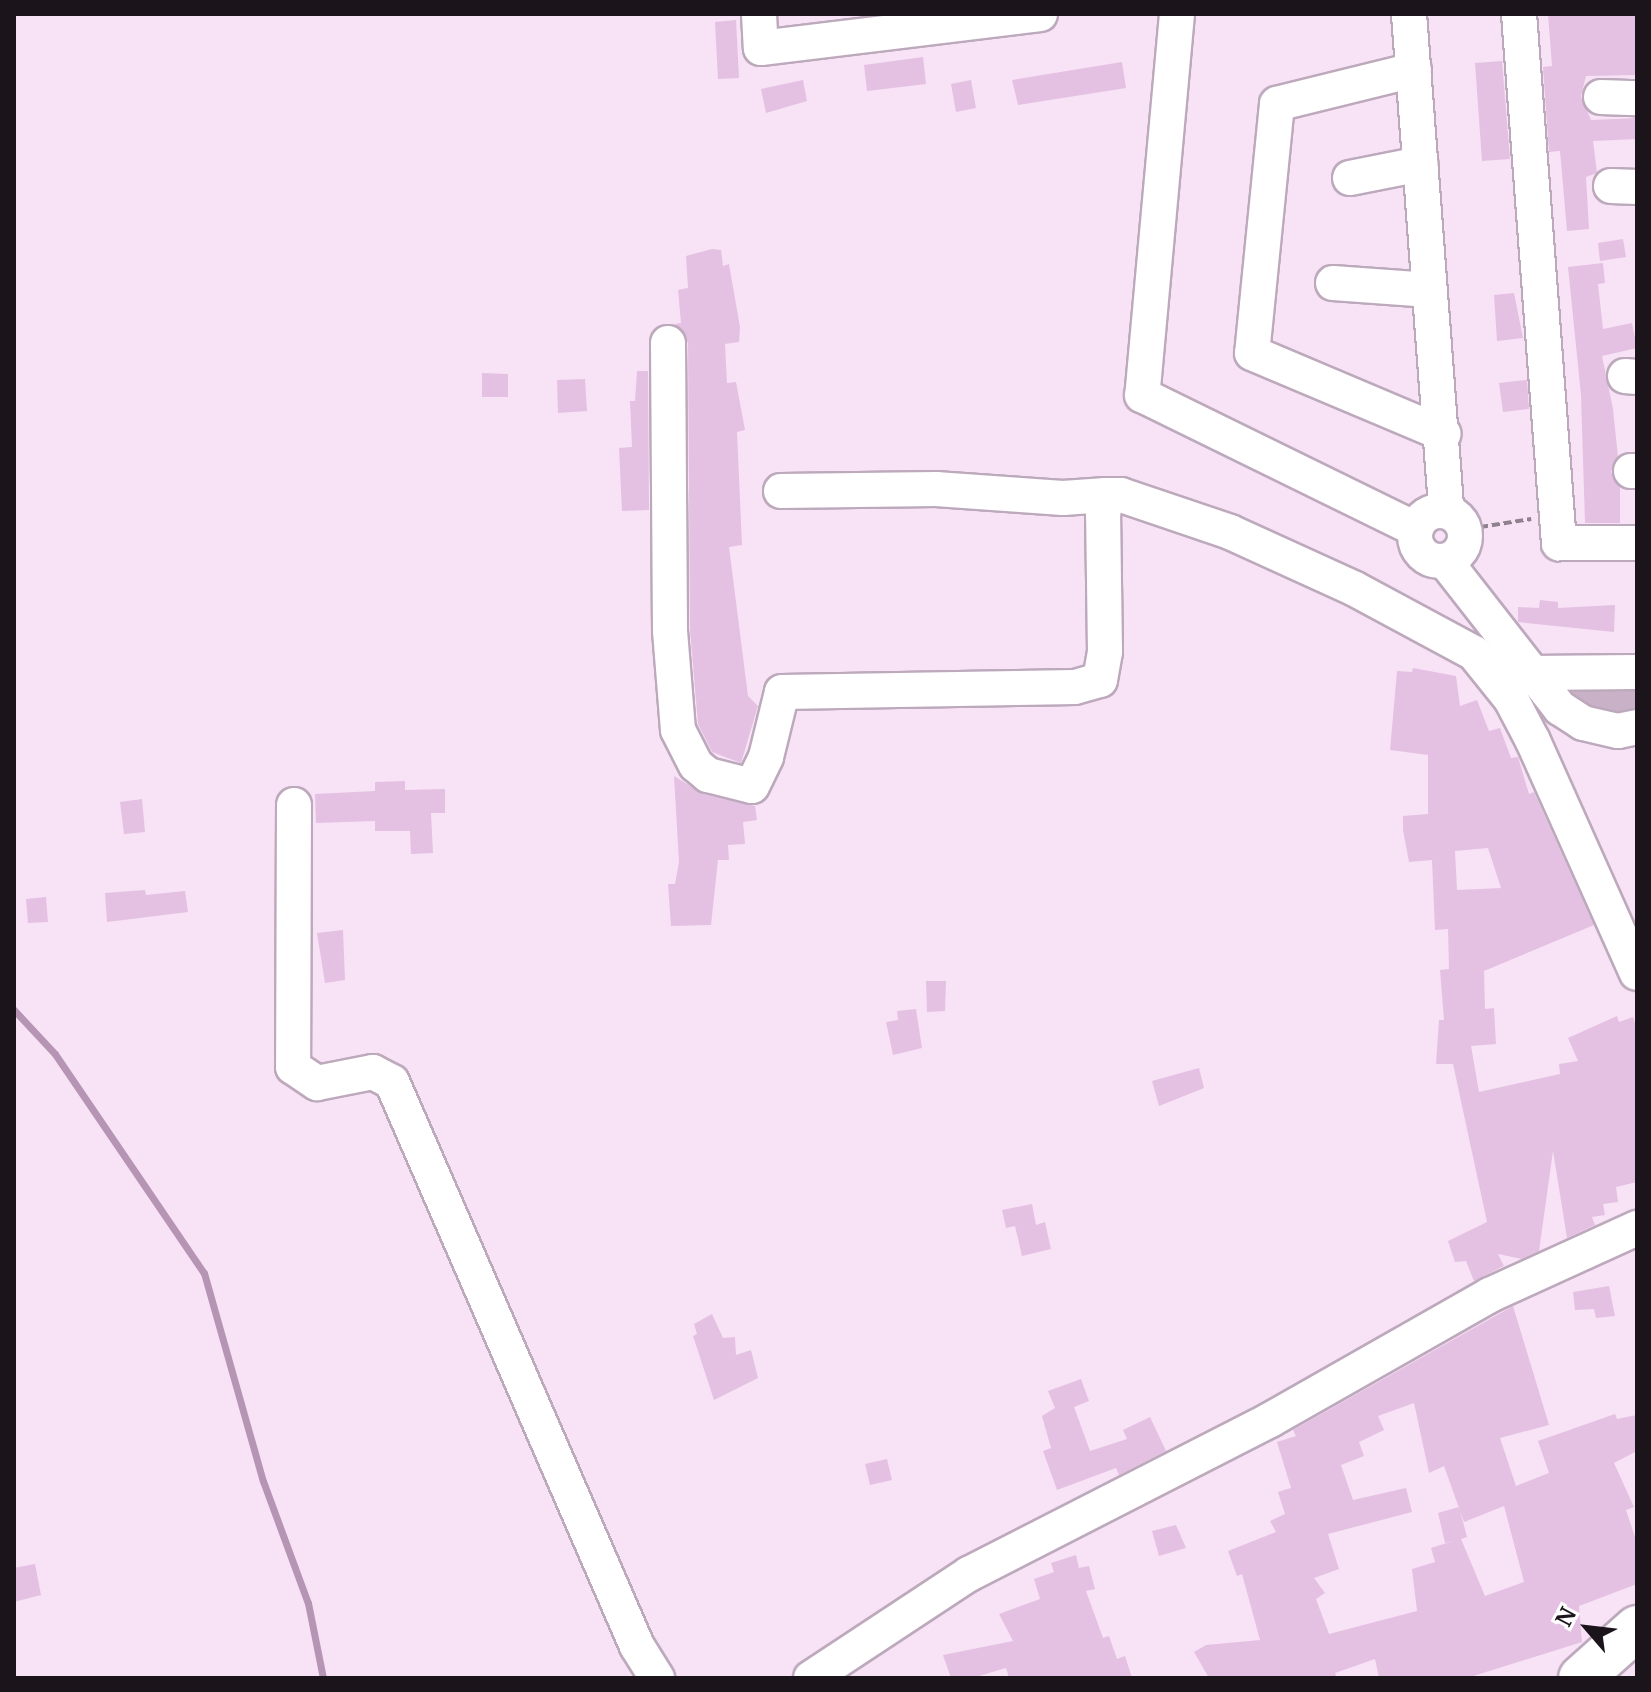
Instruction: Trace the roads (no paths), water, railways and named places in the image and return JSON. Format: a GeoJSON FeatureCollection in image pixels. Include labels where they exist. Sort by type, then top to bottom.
{"type":"FeatureCollection","features":[{"type":"Feature","properties":{"kind":"highway"},"geometry":{"type":"LineString","coordinates":[[1581,1678],[1637,1628]]}},
{"type":"Feature","properties":{"kind":"street"},"geometry":{"type":"LineString","coordinates":[[759,14],[761,48],[1040,14]]}},
{"type":"Feature","properties":{"kind":"street"},"geometry":{"type":"LineString","coordinates":[[1177,14],[1142,395],[1416,529],[1422,553],[1445,561],[1560,708],[1583,723],[1618,731],[1637,727]]}},
{"type":"Feature","properties":{"kind":"street"},"geometry":{"type":"LineString","coordinates":[[1409,14],[1444,434],[1455,520],[1465,543],[1445,561]]}},
{"type":"Feature","properties":{"kind":"street"},"geometry":{"type":"LineString","coordinates":[[1519,14],[1559,543],[1637,543]]}},
{"type":"Feature","properties":{"kind":"street"},"geometry":{"type":"LineString","coordinates":[[1414,70],[1277,104],[1252,353],[1444,434]]}},
{"type":"Feature","properties":{"kind":"street"},"geometry":{"type":"LineString","coordinates":[[1601,97],[1637,98]]}},
{"type":"Feature","properties":{"kind":"street"},"geometry":{"type":"LineString","coordinates":[[1350,178],[1421,164]]}},
{"type":"Feature","properties":{"kind":"street"},"geometry":{"type":"LineString","coordinates":[[1333,283],[1430,290]]}},
{"type":"Feature","properties":{"kind":"street"},"geometry":{"type":"LineString","coordinates":[[668,343],[670,631],[678,730],[696,765],[728,783],[752,786],[766,757],[782,692],[1075,687],[1100,680],[1106,495]]}},
{"type":"Feature","properties":{"kind":"street"},"geometry":{"type":"LineString","coordinates":[[781,491],[936,489],[1063,498],[1106,495],[1156,503],[1230,532],[1355,589],[1474,653],[1511,699],[1533,741],[1637,973]]}},
{"type":"Feature","properties":{"kind":"street"},"geometry":{"type":"LineString","coordinates":[[1416,529],[1433,511],[1455,520]]}},
{"type":"Feature","properties":{"kind":"street"},"geometry":{"type":"LineString","coordinates":[[1530,673],[1637,672]]}},
{"type":"Feature","properties":{"kind":"street"},"geometry":{"type":"LineString","coordinates":[[294,805],[293,1067],[317,1083],[373,1072],[392,1082],[637,1646],[657,1678]]}},
{"type":"Feature","properties":{"kind":"street"},"geometry":{"type":"LineString","coordinates":[[811,1678],[969,1574],[1270,1420],[1490,1295],[1637,1228]]}},
{"type":"Feature","properties":{"kind":"waterway"},"geometry":{"type":"LineString","coordinates":[[14,1010],[55,1054],[204,1273],[263,1481],[308,1603],[323,1678]]}}]}
